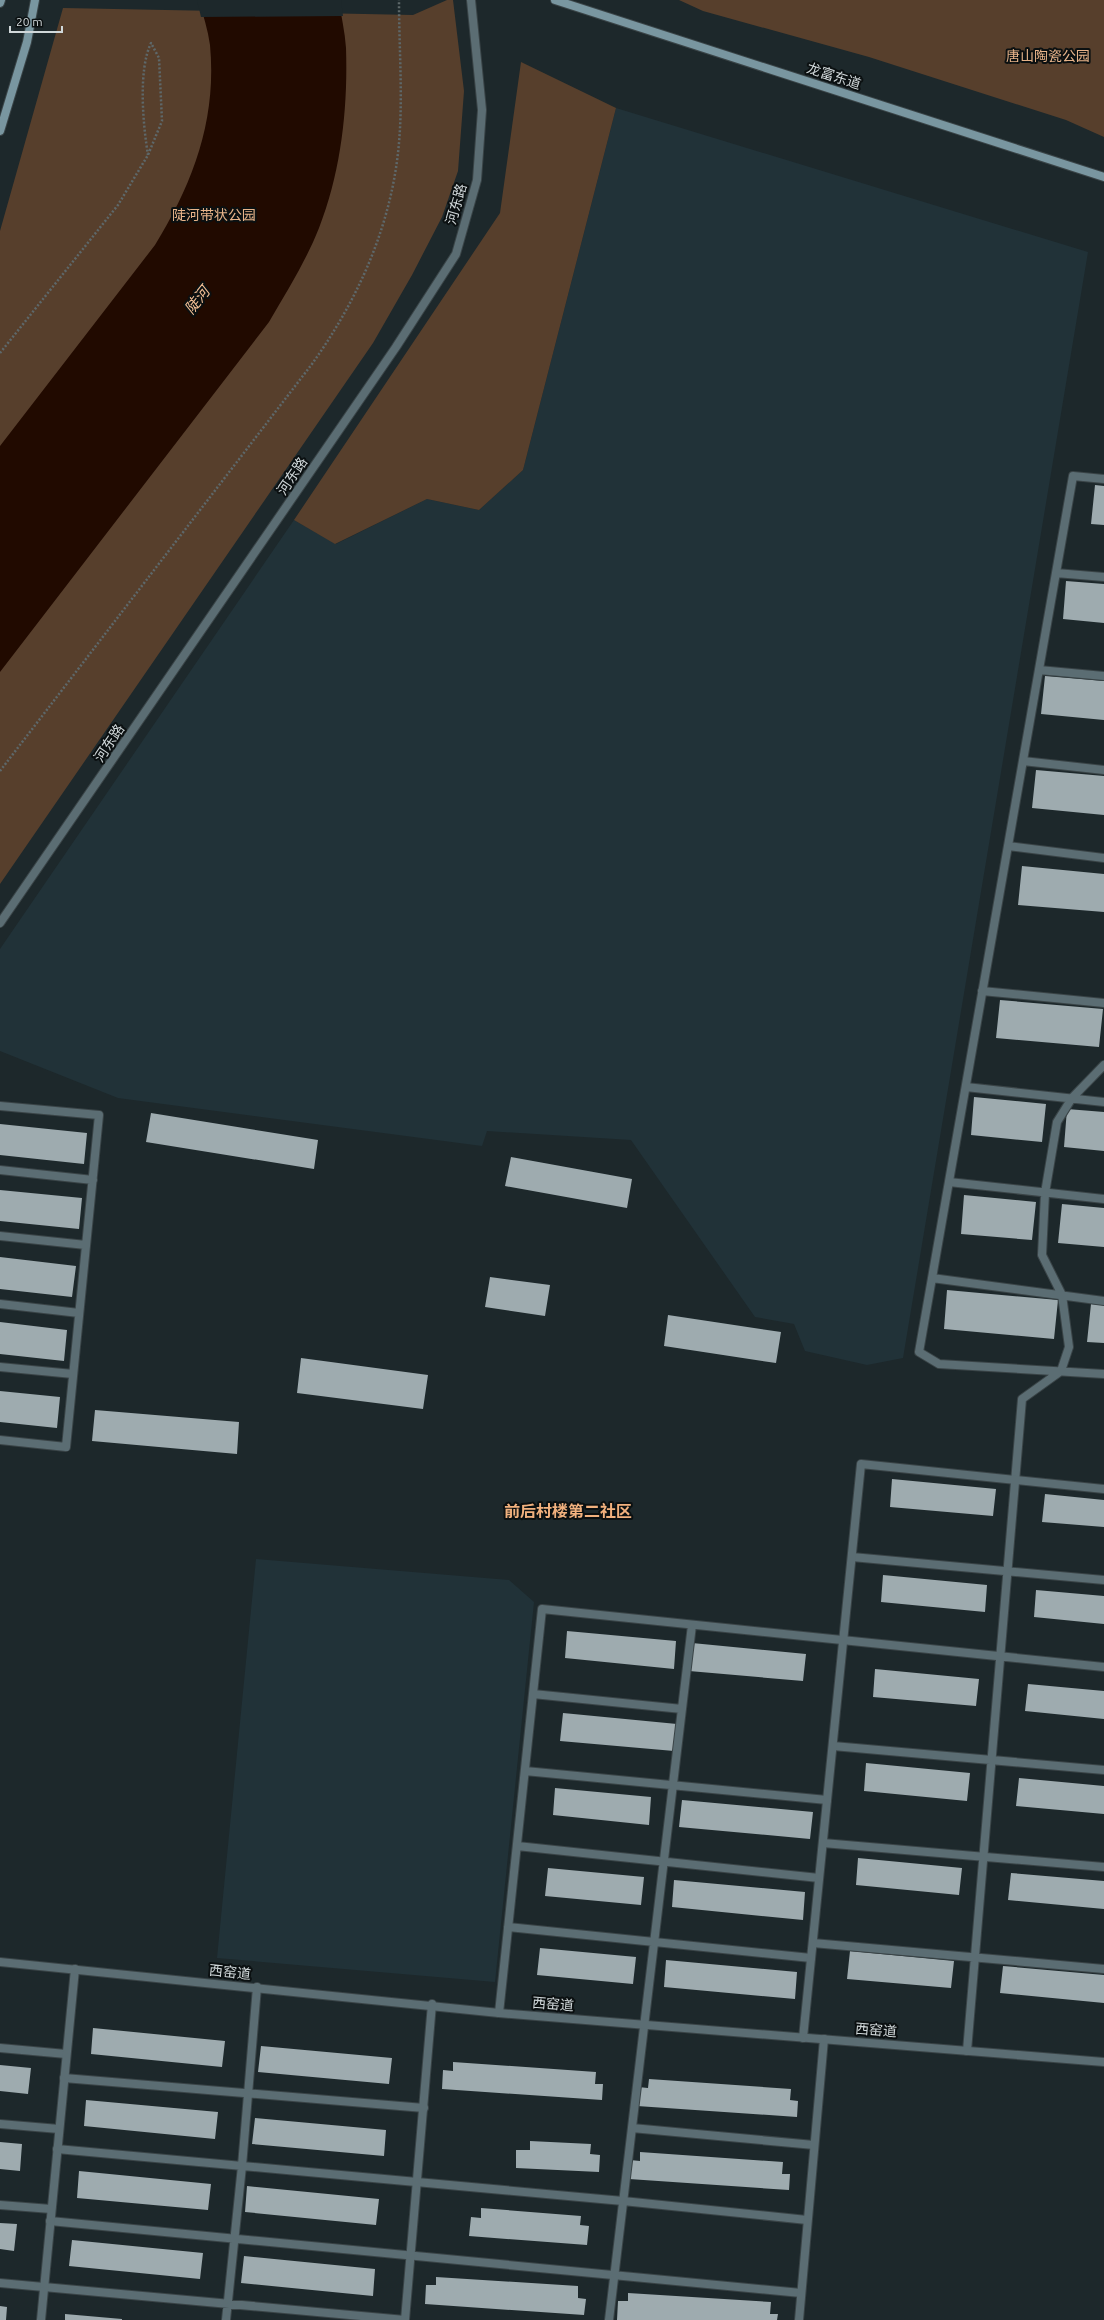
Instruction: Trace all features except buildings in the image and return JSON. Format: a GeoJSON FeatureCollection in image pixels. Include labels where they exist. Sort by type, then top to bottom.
{"type":"FeatureCollection","features":[{"type":"Feature","properties":{"kind":"main road"},"geometry":{"type":"LineString","coordinates":[[0,131],[27,42],[35,0]]}},
{"type":"Feature","properties":{"kind":"main road","name":"龙富东道"},"geometry":{"type":"LineString","coordinates":[[555,0],[1104,177]]}},
{"type":"Feature","properties":{"kind":"street","name":"河东路"},"geometry":{"type":"LineString","coordinates":[[0,923],[396,347],[456,254],[477,180],[482,110],[471,0]]}},
{"type":"Feature","properties":{"kind":"street"},"geometry":{"type":"LineString","coordinates":[[1104,479],[1073,476],[919,1352],[939,1364],[1104,1374]]}},
{"type":"Feature","properties":{"kind":"street"},"geometry":{"type":"LineString","coordinates":[[1056,573],[1104,577]]}},
{"type":"Feature","properties":{"kind":"street"},"geometry":{"type":"LineString","coordinates":[[1039,670],[1104,676]]}},
{"type":"Feature","properties":{"kind":"street"},"geometry":{"type":"LineString","coordinates":[[1023,762],[1104,770]]}},
{"type":"Feature","properties":{"kind":"street"},"geometry":{"type":"LineString","coordinates":[[1008,846],[1104,858]]}},
{"type":"Feature","properties":{"kind":"street"},"geometry":{"type":"LineString","coordinates":[[982,991],[1104,1003]]}},
{"type":"Feature","properties":{"kind":"street"},"geometry":{"type":"LineString","coordinates":[[967,2051],[1022,1399],[1061,1371],[1069,1347],[1062,1295],[1042,1255],[1045,1193],[1057,1122],[1072,1098],[1104,1065]]}},
{"type":"Feature","properties":{"kind":"street"},"geometry":{"type":"LineString","coordinates":[[966,1087],[1104,1102]]}},
{"type":"Feature","properties":{"kind":"street"},"geometry":{"type":"LineString","coordinates":[[0,1106],[99,1115],[66,1447],[0,1440]]}},
{"type":"Feature","properties":{"kind":"street"},"geometry":{"type":"LineString","coordinates":[[0,1170],[93,1180]]}},
{"type":"Feature","properties":{"kind":"street"},"geometry":{"type":"LineString","coordinates":[[949,1182],[1104,1199]]}},
{"type":"Feature","properties":{"kind":"street"},"geometry":{"type":"LineString","coordinates":[[0,1236],[86,1245]]}},
{"type":"Feature","properties":{"kind":"street"},"geometry":{"type":"LineString","coordinates":[[932,1278],[1104,1301]]}},
{"type":"Feature","properties":{"kind":"street"},"geometry":{"type":"LineString","coordinates":[[0,1304],[79,1312]]}},
{"type":"Feature","properties":{"kind":"street"},"geometry":{"type":"LineString","coordinates":[[0,1367],[73,1374]]}},
{"type":"Feature","properties":{"kind":"street"},"geometry":{"type":"LineString","coordinates":[[803,2038],[861,1464],[1104,1489]]}},
{"type":"Feature","properties":{"kind":"street"},"geometry":{"type":"LineString","coordinates":[[852,1557],[1104,1580]]}},
{"type":"Feature","properties":{"kind":"street"},"geometry":{"type":"LineString","coordinates":[[499,2013],[542,1609],[1104,1667]]}},
{"type":"Feature","properties":{"kind":"street"},"geometry":{"type":"LineString","coordinates":[[609,2320],[692,1625]]}},
{"type":"Feature","properties":{"kind":"street"},"geometry":{"type":"LineString","coordinates":[[533,1694],[682,1709]]}},
{"type":"Feature","properties":{"kind":"street"},"geometry":{"type":"LineString","coordinates":[[833,1746],[1104,1770]]}},
{"type":"Feature","properties":{"kind":"street"},"geometry":{"type":"LineString","coordinates":[[525,1771],[673,1787],[827,1800]]}},
{"type":"Feature","properties":{"kind":"street"},"geometry":{"type":"LineString","coordinates":[[823,1843],[1104,1867]]}},
{"type":"Feature","properties":{"kind":"street"},"geometry":{"type":"LineString","coordinates":[[517,1846],[819,1878]]}},
{"type":"Feature","properties":{"kind":"street"},"geometry":{"type":"LineString","coordinates":[[508,1927],[811,1958]]}},
{"type":"Feature","properties":{"kind":"street"},"geometry":{"type":"LineString","coordinates":[[813,1943],[1104,1969]]}},
{"type":"Feature","properties":{"kind":"street","name":"西窑道"},"geometry":{"type":"LineString","coordinates":[[0,1962],[432,2004],[499,2013],[1104,2062]]}},
{"type":"Feature","properties":{"kind":"street"},"geometry":{"type":"LineString","coordinates":[[41,2320],[75,1970]]}},
{"type":"Feature","properties":{"kind":"street"},"geometry":{"type":"LineString","coordinates":[[226,2320],[242,2166],[257,1987]]}},
{"type":"Feature","properties":{"kind":"street"},"geometry":{"type":"LineString","coordinates":[[0,2283],[405,2320],[418,2182],[432,2004]]}},
{"type":"Feature","properties":{"kind":"street"},"geometry":{"type":"LineString","coordinates":[[799,2320],[824,2039]]}},
{"type":"Feature","properties":{"kind":"street"},"geometry":{"type":"LineString","coordinates":[[0,2048],[66,2054]]}},
{"type":"Feature","properties":{"kind":"street"},"geometry":{"type":"LineString","coordinates":[[64,2078],[424,2108]]}},
{"type":"Feature","properties":{"kind":"street"},"geometry":{"type":"LineString","coordinates":[[0,2124],[59,2129]]}},
{"type":"Feature","properties":{"kind":"street"},"geometry":{"type":"LineString","coordinates":[[632,2128],[814,2145]]}},
{"type":"Feature","properties":{"kind":"street"},"geometry":{"type":"LineString","coordinates":[[57,2149],[623,2201],[807,2220]]}},
{"type":"Feature","properties":{"kind":"street"},"geometry":{"type":"LineString","coordinates":[[0,2205],[51,2209]]}},
{"type":"Feature","properties":{"kind":"street"},"geometry":{"type":"LineString","coordinates":[[50,2221],[801,2293]]}},
{"type":"Feature","properties":{"kind":"path"},"geometry":{"type":"LineString","coordinates":[[0,771],[312,364],[334,334],[352,301],[373,255],[394,185],[399,143],[401,101],[399,0]]}},
{"type":"Feature","properties":{"kind":"path"},"geometry":{"type":"LineString","coordinates":[[0,353],[118,205],[148,155],[162,120],[159,58],[151,43],[145,56],[143,127],[148,155]]}},
{"type":"Feature","properties":{"kind":"shaded area"},"geometry":{"type":"Polygon","coordinates":[[[616,108],[1088,252],[903,1358],[867,1365],[805,1351],[794,1324],[755,1317],[631,1140],[487,1131],[482,1146],[118,1098],[0,1051],[0,949],[294,520],[336,544],[427,499],[479,510],[523,470],[616,108]]]}},
{"type":"Feature","properties":{"kind":"shaded area"},"geometry":{"type":"Polygon","coordinates":[[[256,1559],[509,1580],[534,1602],[495,1982],[217,1958],[256,1559]]]}},
{"type":"Feature","properties":{"kind":"green space","name":"陡河带状公园"},"geometry":{"type":"Polygon","coordinates":[[[447,0],[453,0],[464,91],[458,171],[442,217],[412,275],[373,343],[0,884],[0,231],[63,8],[413,15],[447,0]]]}},
{"type":"Feature","properties":{"kind":"green space","name":"唐山陶瓷公园"},"geometry":{"type":"Polygon","coordinates":[[[679,0],[1104,0],[1104,137],[1066,120],[869,57],[703,11],[679,0]]]}},
{"type":"Feature","properties":{"kind":"green space"},"geometry":{"type":"Polygon","coordinates":[[[521,62],[616,108],[523,470],[479,510],[427,499],[335,544],[294,520],[500,213],[521,62]]]}},
{"type":"Feature","properties":{"kind":"water","name":"陡河"},"geometry":{"type":"Polygon","coordinates":[[[199,0],[339,0],[346,48],[346,94],[342,140],[327,207],[319,228],[296,276],[269,322],[0,672],[0,446],[155,245],[181,198],[199,150],[206,125],[210,99],[210,45],[199,0]]]}},
{"type":"Feature","properties":{"kind":"pier"},"geometry":{"type":"Polygon","coordinates":[[[197,0],[341,0],[343,16],[201,17],[197,0]]]}},
{"type":"Feature","properties":{"kind":"district","name":"前后村楼第二社区"},"geometry":{"type":"Point","coordinates":[568,1511]}}]}
